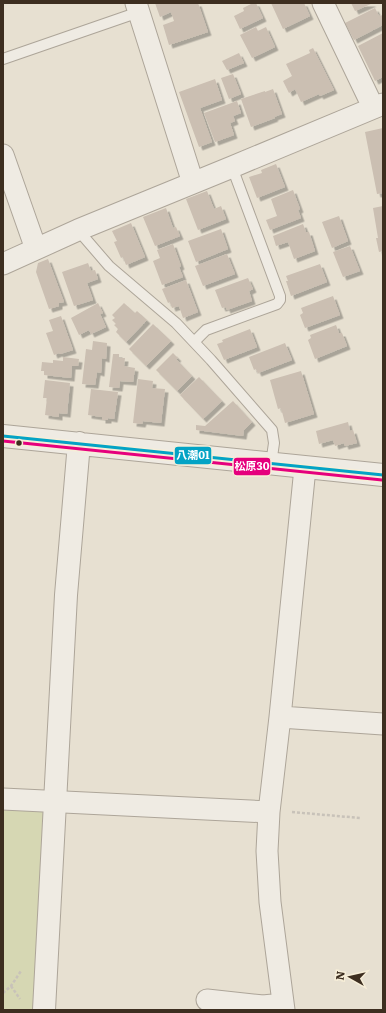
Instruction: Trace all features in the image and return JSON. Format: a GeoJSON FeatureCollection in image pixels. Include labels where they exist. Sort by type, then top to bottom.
{"type":"FeatureCollection","features":[{"type":"Feature","properties":{"kind":"street"},"geometry":{"type":"LineString","coordinates":[[3,264],[78,230],[378,105],[323,3]]}},
{"type":"Feature","properties":{"kind":"street"},"geometry":{"type":"LineString","coordinates":[[137,7],[193,183]]}},
{"type":"Feature","properties":{"kind":"street"},"geometry":{"type":"LineString","coordinates":[[3,155],[36,249]]}},
{"type":"Feature","properties":{"kind":"street"},"geometry":{"type":"LineString","coordinates":[[3,436],[383,475]]}},
{"type":"Feature","properties":{"kind":"street"},"geometry":{"type":"LineString","coordinates":[[44,1010],[66,595],[79,443]]}},
{"type":"Feature","properties":{"kind":"street"},"geometry":{"type":"LineString","coordinates":[[207,1000],[284,1007],[270,902],[267,851],[269,812],[305,468]]}},
{"type":"Feature","properties":{"kind":"street"},"geometry":{"type":"LineString","coordinates":[[280,716],[383,724]]}},
{"type":"Feature","properties":{"kind":"street"},"geometry":{"type":"LineString","coordinates":[[3,799],[269,812]]}},
{"type":"Feature","properties":{"kind":"lane"},"geometry":{"type":"LineString","coordinates":[[3,59],[137,7]]}},
{"type":"Feature","properties":{"kind":"lane"},"geometry":{"type":"LineString","coordinates":[[194,342],[206,330],[278,304],[280,300],[280,296],[232,167]]}},
{"type":"Feature","properties":{"kind":"lane"},"geometry":{"type":"LineString","coordinates":[[78,230],[109,266],[176,323],[272,430],[274,443],[272,464]]}},
{"type":"Feature","properties":{"kind":"path"},"geometry":{"type":"LineString","coordinates":[[269,812],[282,811],[360,818]]}},
{"type":"Feature","properties":{"kind":"green space"},"geometry":{"type":"Polygon","coordinates":[[[3,805],[37,807],[45,815],[33,1010],[3,1010],[3,805]]]}},
{"type":"Feature","properties":{"kind":"building"},"geometry":{"type":"Polygon","coordinates":[[[155,3],[198,3],[208,32],[169,45],[163,25],[174,21],[171,12],[160,17],[155,3]]]}},
{"type":"Feature","properties":{"kind":"building"},"geometry":{"type":"Polygon","coordinates":[[[256,3],[263,18],[240,29],[234,16],[244,11],[243,8],[256,3]]]}},
{"type":"Feature","properties":{"kind":"building"},"geometry":{"type":"Polygon","coordinates":[[[271,3],[304,3],[310,16],[283,29],[271,3]]]}},
{"type":"Feature","properties":{"kind":"building"},"geometry":{"type":"Polygon","coordinates":[[[351,3],[373,3],[355,11],[351,3]]]}},
{"type":"Feature","properties":{"kind":"building"},"geometry":{"type":"Polygon","coordinates":[[[375,8],[379,16],[383,15],[383,25],[354,40],[345,23],[375,8]]]}},
{"type":"Feature","properties":{"kind":"building"},"geometry":{"type":"Polygon","coordinates":[[[256,27],[258,31],[266,27],[275,47],[252,58],[240,35],[256,27]]]}},
{"type":"Feature","properties":{"kind":"building"},"geometry":{"type":"Polygon","coordinates":[[[383,33],[383,77],[375,81],[358,46],[383,33]]]}},
{"type":"Feature","properties":{"kind":"building"},"geometry":{"type":"Polygon","coordinates":[[[313,48],[334,90],[320,96],[319,94],[301,102],[295,89],[289,93],[283,81],[292,76],[286,64],[310,53],[309,50],[313,48]]]}},
{"type":"Feature","properties":{"kind":"building"},"geometry":{"type":"Polygon","coordinates":[[[239,53],[244,63],[227,70],[222,61],[239,53]]]}},
{"type":"Feature","properties":{"kind":"building"},"geometry":{"type":"Polygon","coordinates":[[[233,74],[241,94],[229,99],[221,78],[233,74]]]}},
{"type":"Feature","properties":{"kind":"building"},"geometry":{"type":"Polygon","coordinates":[[[215,79],[222,100],[200,108],[212,142],[199,147],[179,92],[215,79]]]}},
{"type":"Feature","properties":{"kind":"building"},"geometry":{"type":"Polygon","coordinates":[[[273,89],[282,114],[251,127],[241,99],[273,89]]]}},
{"type":"Feature","properties":{"kind":"building"},"geometry":{"type":"Polygon","coordinates":[[[237,101],[241,113],[233,116],[235,121],[230,123],[234,135],[215,142],[204,113],[237,101]]]}},
{"type":"Feature","properties":{"kind":"building"},"geometry":{"type":"Polygon","coordinates":[[[383,128],[383,193],[377,194],[365,132],[383,128]]]}},
{"type":"Feature","properties":{"kind":"building"},"geometry":{"type":"Polygon","coordinates":[[[276,164],[285,187],[257,198],[249,177],[262,173],[261,170],[276,164]]]}},
{"type":"Feature","properties":{"kind":"building"},"geometry":{"type":"Polygon","coordinates":[[[293,190],[300,209],[298,210],[301,218],[270,230],[266,220],[277,216],[271,199],[293,190]]]}},
{"type":"Feature","properties":{"kind":"building"},"geometry":{"type":"Polygon","coordinates":[[[207,191],[214,209],[221,206],[226,219],[198,230],[186,199],[207,191]]]}},
{"type":"Feature","properties":{"kind":"building"},"geometry":{"type":"Polygon","coordinates":[[[383,206],[383,251],[379,252],[373,208],[383,206]]]}},
{"type":"Feature","properties":{"kind":"building"},"geometry":{"type":"Polygon","coordinates":[[[166,208],[173,228],[176,227],[180,236],[155,246],[143,217],[166,208]]]}},
{"type":"Feature","properties":{"kind":"building"},"geometry":{"type":"Polygon","coordinates":[[[339,216],[348,241],[332,248],[322,222],[339,216]]]}},
{"type":"Feature","properties":{"kind":"building"},"geometry":{"type":"Polygon","coordinates":[[[131,223],[145,257],[126,265],[114,242],[117,241],[112,231],[131,223]]]}},
{"type":"Feature","properties":{"kind":"building"},"geometry":{"type":"Polygon","coordinates":[[[303,224],[306,232],[309,232],[315,251],[294,259],[288,242],[276,246],[273,236],[303,224]]]}},
{"type":"Feature","properties":{"kind":"building"},"geometry":{"type":"Polygon","coordinates":[[[221,229],[228,249],[196,262],[188,241],[221,229]]]}},
{"type":"Feature","properties":{"kind":"building"},"geometry":{"type":"Polygon","coordinates":[[[173,244],[181,266],[179,267],[183,277],[162,285],[153,261],[160,258],[157,250],[173,244]]]}},
{"type":"Feature","properties":{"kind":"building"},"geometry":{"type":"Polygon","coordinates":[[[350,246],[360,271],[343,277],[333,252],[350,246]]]}},
{"type":"Feature","properties":{"kind":"building"},"geometry":{"type":"Polygon","coordinates":[[[227,254],[235,274],[203,286],[195,266],[227,254]]]}},
{"type":"Feature","properties":{"kind":"building"},"geometry":{"type":"Polygon","coordinates":[[[48,259],[64,302],[59,303],[59,306],[49,309],[36,272],[38,263],[48,259]]]}},
{"type":"Feature","properties":{"kind":"building"},"geometry":{"type":"Polygon","coordinates":[[[88,263],[91,271],[95,270],[98,279],[87,283],[93,300],[74,306],[62,272],[88,263]]]}},
{"type":"Feature","properties":{"kind":"building"},"geometry":{"type":"Polygon","coordinates":[[[320,264],[327,282],[291,296],[286,281],[288,281],[286,276],[320,264]]]}},
{"type":"Feature","properties":{"kind":"building"},"geometry":{"type":"Polygon","coordinates":[[[248,278],[253,289],[249,291],[252,301],[227,310],[226,307],[222,308],[215,290],[248,278]]]}},
{"type":"Feature","properties":{"kind":"building"},"geometry":{"type":"Polygon","coordinates":[[[186,280],[198,312],[183,318],[179,306],[172,308],[170,302],[168,303],[162,289],[186,280]]]}},
{"type":"Feature","properties":{"kind":"building"},"geometry":{"type":"Polygon","coordinates":[[[333,296],[340,315],[305,328],[300,315],[303,313],[301,308],[333,296]]]}},
{"type":"Feature","properties":{"kind":"building"},"geometry":{"type":"Polygon","coordinates":[[[98,303],[103,313],[100,314],[106,327],[91,334],[89,330],[79,335],[71,318],[98,303]]]}},
{"type":"Feature","properties":{"kind":"building"},"geometry":{"type":"Polygon","coordinates":[[[124,303],[135,313],[137,311],[147,320],[126,342],[116,332],[118,329],[112,320],[115,318],[112,315],[124,303]]]}},
{"type":"Feature","properties":{"kind":"building"},"geometry":{"type":"Polygon","coordinates":[[[61,316],[73,350],[54,355],[46,333],[53,331],[49,320],[61,316]]]}},
{"type":"Feature","properties":{"kind":"building"},"geometry":{"type":"Polygon","coordinates":[[[153,324],[171,341],[146,366],[129,349],[153,324]]]}},
{"type":"Feature","properties":{"kind":"building"},"geometry":{"type":"Polygon","coordinates":[[[336,325],[339,333],[342,333],[347,346],[315,359],[308,340],[311,338],[310,335],[336,325]]]}},
{"type":"Feature","properties":{"kind":"building"},"geometry":{"type":"Polygon","coordinates":[[[250,329],[257,347],[224,360],[217,344],[223,342],[222,340],[250,329]]]}},
{"type":"Feature","properties":{"kind":"building"},"geometry":{"type":"Polygon","coordinates":[[[93,341],[107,343],[106,359],[102,358],[101,373],[97,372],[95,385],[82,384],[86,349],[92,350],[93,341]]]}},
{"type":"Feature","properties":{"kind":"building"},"geometry":{"type":"Polygon","coordinates":[[[285,343],[292,360],[258,373],[256,369],[254,370],[249,357],[285,343]]]}},
{"type":"Feature","properties":{"kind":"building"},"geometry":{"type":"Polygon","coordinates":[[[173,353],[178,358],[176,359],[192,376],[177,391],[156,370],[173,353]]]}},
{"type":"Feature","properties":{"kind":"building"},"geometry":{"type":"Polygon","coordinates":[[[113,354],[119,354],[119,358],[125,358],[124,366],[135,368],[133,382],[120,381],[119,388],[109,387],[113,354]]]}},
{"type":"Feature","properties":{"kind":"building"},"geometry":{"type":"Polygon","coordinates":[[[63,357],[79,359],[78,366],[72,366],[71,378],[44,375],[44,371],[41,371],[42,362],[53,363],[53,360],[63,361],[63,357]]]}},
{"type":"Feature","properties":{"kind":"building"},"geometry":{"type":"Polygon","coordinates":[[[301,371],[314,414],[285,423],[281,408],[278,409],[270,380],[301,371]]]}},
{"type":"Feature","properties":{"kind":"building"},"geometry":{"type":"Polygon","coordinates":[[[199,377],[222,401],[203,419],[180,395],[199,377]]]}},
{"type":"Feature","properties":{"kind":"building"},"geometry":{"type":"Polygon","coordinates":[[[138,379],[153,381],[152,388],[165,389],[161,423],[143,421],[142,424],[133,423],[138,379]]]}},
{"type":"Feature","properties":{"kind":"building"},"geometry":{"type":"Polygon","coordinates":[[[45,380],[70,383],[67,414],[59,413],[59,417],[45,415],[47,398],[43,398],[45,380]]]}},
{"type":"Feature","properties":{"kind":"building"},"geometry":{"type":"Polygon","coordinates":[[[91,389],[118,392],[114,419],[108,418],[108,420],[102,420],[102,417],[88,415],[91,389]]]}},
{"type":"Feature","properties":{"kind":"building"},"geometry":{"type":"Polygon","coordinates":[[[233,401],[252,422],[244,430],[243,436],[196,430],[196,425],[205,426],[233,401]]]}},
{"type":"Feature","properties":{"kind":"building"},"geometry":{"type":"Polygon","coordinates":[[[348,422],[350,431],[353,430],[357,443],[345,446],[344,443],[335,446],[333,440],[319,444],[316,431],[348,422]]]}},
{"type":"Feature","properties":{"kind":"transit line","name":"八潮01"},"geometry":{"type":"LineString","coordinates":[[3,436],[383,475]]}},
{"type":"Feature","properties":{"kind":"transit line","name":"松原30"},"geometry":{"type":"LineString","coordinates":[[3,441],[382,480]]}}]}
